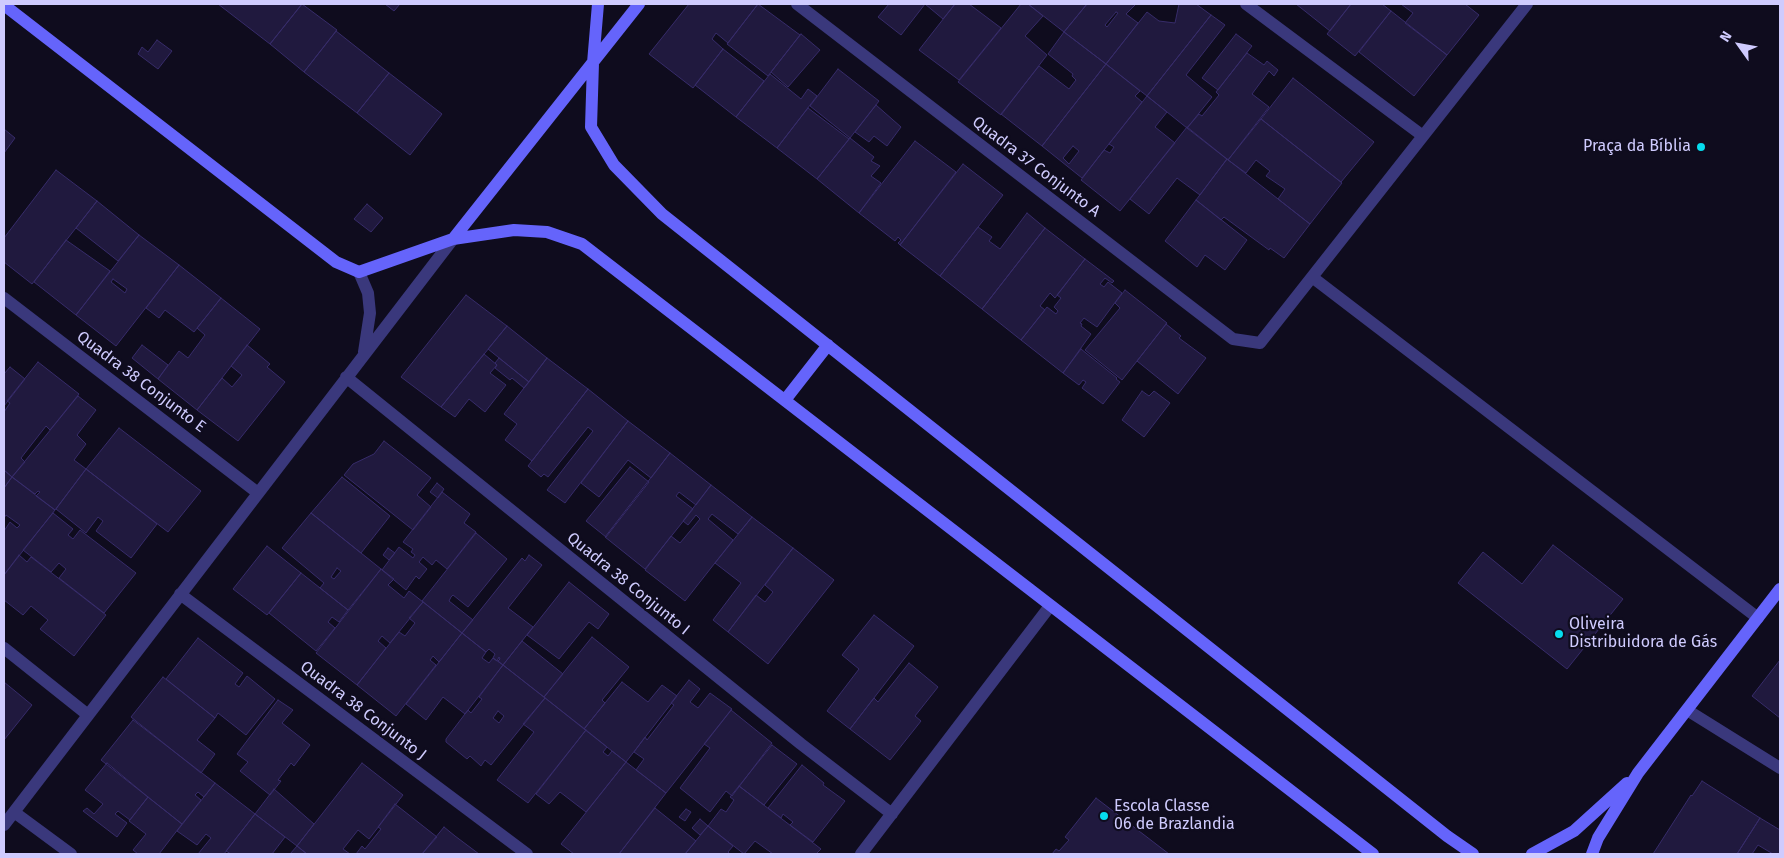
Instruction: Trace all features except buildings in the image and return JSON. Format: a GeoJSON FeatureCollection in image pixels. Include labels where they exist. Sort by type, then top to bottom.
{"type":"FeatureCollection","features":[{"type":"Feature","properties":{"kind":"street"},"geometry":{"type":"LineString","coordinates":[[598,4],[593,63],[591,127],[614,165],[662,214],[1447,836],[1474,854]]}},
{"type":"Feature","properties":{"kind":"street"},"geometry":{"type":"LineString","coordinates":[[4,825],[363,355],[639,4]]}},
{"type":"Feature","properties":{"kind":"street","name":"Quadra 37 Conjunto A"},"geometry":{"type":"LineString","coordinates":[[797,4],[1234,339],[1260,343],[1312,277]]}},
{"type":"Feature","properties":{"kind":"street"},"geometry":{"type":"LineString","coordinates":[[1246,4],[1423,136]]}},
{"type":"Feature","properties":{"kind":"street"},"geometry":{"type":"LineString","coordinates":[[1527,4],[1312,277],[1758,618]]}},
{"type":"Feature","properties":{"kind":"street"},"geometry":{"type":"LineString","coordinates":[[4,5],[336,262],[359,272],[453,239],[514,230],[547,232],[582,244],[1373,854]]}},
{"type":"Feature","properties":{"kind":"street"},"geometry":{"type":"LineString","coordinates":[[359,272],[368,293],[370,313],[363,355]]}},
{"type":"Feature","properties":{"kind":"street","name":"Quadra 38 Conjunto E"},"geometry":{"type":"LineString","coordinates":[[4,298],[258,492]]}},
{"type":"Feature","properties":{"kind":"street"},"geometry":{"type":"LineString","coordinates":[[785,400],[828,345]]}},
{"type":"Feature","properties":{"kind":"street","name":"Quadra 38 Conjunto I"},"geometry":{"type":"LineString","coordinates":[[346,378],[800,744],[892,814]]}},
{"type":"Feature","properties":{"kind":"street"},"geometry":{"type":"LineString","coordinates":[[1592,854],[1598,838],[1638,773],[1780,589]]}},
{"type":"Feature","properties":{"kind":"street","name":"Quadra 38 Conjunto J"},"geometry":{"type":"LineString","coordinates":[[180,594],[527,854]]}},
{"type":"Feature","properties":{"kind":"street"},"geometry":{"type":"LineString","coordinates":[[861,854],[1050,606]]}},
{"type":"Feature","properties":{"kind":"street"},"geometry":{"type":"LineString","coordinates":[[4,648],[88,715]]}},
{"type":"Feature","properties":{"kind":"street"},"geometry":{"type":"LineString","coordinates":[[1687,710],[1780,768]]}},
{"type":"Feature","properties":{"kind":"street"},"geometry":{"type":"LineString","coordinates":[[1532,854],[1574,831],[1638,773]]}},
{"type":"Feature","properties":{"kind":"street"},"geometry":{"type":"LineString","coordinates":[[14,812],[71,854]]}},
{"type":"Feature","properties":{"kind":"place","name":"Praça da Bíblia"},"geometry":{"type":"Point","coordinates":[1701,147]}},
{"type":"Feature","properties":{"kind":"place","name":"Oliveira Distribuidora de Gás"},"geometry":{"type":"Point","coordinates":[1559,634]}},
{"type":"Feature","properties":{"kind":"place","name":"Escola Classe 06 de Brazlandia"},"geometry":{"type":"Point","coordinates":[1104,816]}}]}
